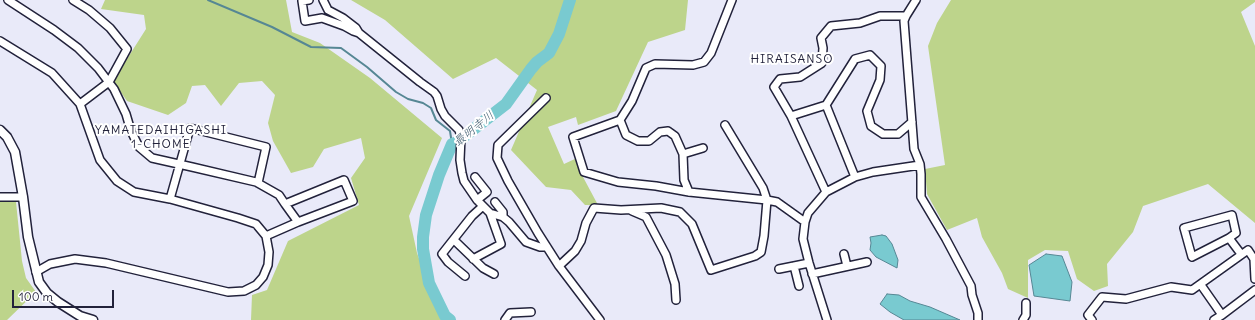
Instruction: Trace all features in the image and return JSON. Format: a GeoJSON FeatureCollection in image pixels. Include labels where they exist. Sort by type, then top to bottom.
{"type":"FeatureCollection","features":[{"type":"Feature","properties":{"kind":"street"},"geometry":{"type":"LineString","coordinates":[[8,0],[54,30],[78,48],[98,68],[109,82],[126,114],[131,131],[140,147],[152,158],[258,183],[279,195],[298,222]]}},
{"type":"Feature","properties":{"kind":"street"},"geometry":{"type":"LineString","coordinates":[[73,0],[110,28],[127,49],[109,82],[80,104]]}},
{"type":"Feature","properties":{"kind":"street"},"geometry":{"type":"LineString","coordinates":[[309,0],[302,1],[305,21],[322,18],[359,33]]}},
{"type":"Feature","properties":{"kind":"street"},"geometry":{"type":"LineString","coordinates":[[323,0],[328,10],[343,18],[356,28],[359,33],[434,92],[437,96],[441,110],[459,130],[461,136],[460,160],[464,181],[477,200],[490,213],[501,244],[473,259]]}},
{"type":"Feature","properties":{"kind":"street"},"geometry":{"type":"LineString","coordinates":[[916,0],[904,21],[914,149],[920,165],[921,197],[950,246],[971,286],[972,295],[978,313],[978,320]]}},
{"type":"Feature","properties":{"kind":"street"},"geometry":{"type":"LineString","coordinates":[[730,1],[711,53],[704,62],[693,65],[655,64],[646,68],[632,101],[620,120],[573,137],[584,172],[618,182],[777,202],[805,222]]}},
{"type":"Feature","properties":{"kind":"street"},"geometry":{"type":"LineString","coordinates":[[826,192],[791,116],[774,87],[780,78],[800,77],[822,63],[823,48],[821,38],[831,26],[860,23],[880,16],[906,16]]}},
{"type":"Feature","properties":{"kind":"street"},"geometry":{"type":"LineString","coordinates":[[0,41],[52,73],[80,104],[100,160],[117,181],[134,192],[170,199],[256,224],[266,236],[269,252],[268,265],[263,277],[256,285],[244,291],[228,292],[106,263],[75,259],[50,264],[36,272]]}},
{"type":"Feature","properties":{"kind":"street"},"geometry":{"type":"LineString","coordinates":[[791,116],[826,105],[855,59],[870,55],[881,66],[880,80],[867,111],[871,126],[883,134],[898,134],[912,122]]}},
{"type":"Feature","properties":{"kind":"street"},"geometry":{"type":"LineString","coordinates":[[546,98],[498,145],[497,158],[547,248],[600,320]]}},
{"type":"Feature","properties":{"kind":"street"},"geometry":{"type":"LineString","coordinates":[[826,105],[855,176]]}},
{"type":"Feature","properties":{"kind":"street"},"geometry":{"type":"LineString","coordinates":[[620,120],[626,135],[638,141],[649,141],[660,132],[668,131],[675,136],[683,154],[684,180],[689,192]]}},
{"type":"Feature","properties":{"kind":"street"},"geometry":{"type":"LineString","coordinates":[[559,266],[575,251],[581,241],[586,223],[594,208],[628,210],[661,208],[680,212],[692,224],[712,270],[755,256],[761,252],[767,200],[763,188],[725,125]]}},
{"type":"Feature","properties":{"kind":"street"},"geometry":{"type":"LineString","coordinates":[[170,199],[190,128],[266,147],[258,183]]}},
{"type":"Feature","properties":{"kind":"street"},"geometry":{"type":"LineString","coordinates":[[0,130],[7,137],[15,152],[28,238],[39,282],[58,302],[80,316],[93,320]]}},
{"type":"Feature","properties":{"kind":"street"},"geometry":{"type":"LineString","coordinates":[[683,154],[703,148]]}},
{"type":"Feature","properties":{"kind":"street"},"geometry":{"type":"LineString","coordinates":[[827,320],[812,274],[803,239],[805,222],[808,213],[826,192],[855,176],[920,165]]}},
{"type":"Feature","properties":{"kind":"street"},"geometry":{"type":"LineString","coordinates":[[475,177],[487,192],[477,200]]}},
{"type":"Feature","properties":{"kind":"street"},"geometry":{"type":"LineString","coordinates":[[266,236],[298,222],[353,202],[344,180],[285,204]]}},
{"type":"Feature","properties":{"kind":"street"},"geometry":{"type":"LineString","coordinates":[[0,197],[23,197]]}},
{"type":"Feature","properties":{"kind":"street"},"geometry":{"type":"LineString","coordinates":[[495,202],[503,212],[503,217]]}},
{"type":"Feature","properties":{"kind":"street"},"geometry":{"type":"LineString","coordinates":[[465,276],[448,262],[442,254],[472,216],[483,206]]}},
{"type":"Feature","properties":{"kind":"street"},"geometry":{"type":"LineString","coordinates":[[628,210],[646,217],[666,255],[675,284],[676,300]]}},
{"type":"Feature","properties":{"kind":"street"},"geometry":{"type":"LineString","coordinates":[[490,213],[503,217],[526,242],[547,248]]}},
{"type":"Feature","properties":{"kind":"street"},"geometry":{"type":"LineString","coordinates":[[1232,215],[1236,233],[1230,238],[1192,257],[1184,228],[1232,215]]}},
{"type":"Feature","properties":{"kind":"street"},"geometry":{"type":"LineString","coordinates":[[1230,238],[1241,254]]}},
{"type":"Feature","properties":{"kind":"street"},"geometry":{"type":"LineString","coordinates":[[454,240],[483,268],[494,274]]}},
{"type":"Feature","properties":{"kind":"street"},"geometry":{"type":"LineString","coordinates":[[1092,320],[1088,315],[1102,297],[1126,299],[1171,287],[1192,290],[1248,250],[1254,259],[1255,279]]}},
{"type":"Feature","properties":{"kind":"street"},"geometry":{"type":"LineString","coordinates":[[844,254],[847,266]]}},
{"type":"Feature","properties":{"kind":"street"},"geometry":{"type":"LineString","coordinates":[[812,274],[866,262]]}},
{"type":"Feature","properties":{"kind":"street"},"geometry":{"type":"LineString","coordinates":[[779,269],[809,263]]}},
{"type":"Feature","properties":{"kind":"street"},"geometry":{"type":"LineString","coordinates":[[794,266],[799,286]]}},
{"type":"Feature","properties":{"kind":"street"},"geometry":{"type":"LineString","coordinates":[[1201,285],[1222,315]]}},
{"type":"Feature","properties":{"kind":"street"},"geometry":{"type":"LineString","coordinates":[[1214,320],[1255,290]]}},
{"type":"Feature","properties":{"kind":"street"},"geometry":{"type":"LineString","coordinates":[[1023,320],[1026,315],[1026,303]]}},
{"type":"Feature","properties":{"kind":"street"},"geometry":{"type":"LineString","coordinates":[[505,320],[510,313],[531,312]]}},
{"type":"Feature","properties":{"kind":"green space"},"geometry":{"type":"Polygon","coordinates":[[[105,0],[286,0],[292,32],[320,43],[370,78],[442,138],[409,216],[417,253],[441,320],[251,320],[252,295],[267,290],[288,241],[359,205],[351,178],[365,158],[361,138],[324,149],[313,167],[291,173],[273,141],[268,123],[275,95],[262,81],[239,83],[221,106],[205,85],[192,86],[186,103],[168,115],[127,101],[113,81],[146,29],[144,15],[101,9],[105,0]]]}},
{"type":"Feature","properties":{"kind":"green space"},"geometry":{"type":"Polygon","coordinates":[[[351,0],[688,0],[685,30],[648,42],[616,111],[578,125],[576,117],[548,127],[564,164],[577,158],[583,177],[598,205],[585,205],[571,190],[546,187],[511,150],[537,90],[496,58],[453,79],[385,20],[351,0]]]}},
{"type":"Feature","properties":{"kind":"green space"},"geometry":{"type":"Polygon","coordinates":[[[951,0],[1255,0],[1255,2],[1241,12],[1255,46],[1255,223],[1208,184],[1143,206],[1133,232],[1107,264],[1108,286],[1094,291],[1077,279],[1068,251],[1045,250],[1028,260],[1028,298],[1008,289],[1002,273],[982,237],[977,218],[947,230],[927,194],[925,169],[945,165],[928,46],[937,23],[951,0]]]}},
{"type":"Feature","properties":{"kind":"green space"},"geometry":{"type":"Polygon","coordinates":[[[0,202],[16,202],[22,261],[26,278],[36,292],[7,320],[0,320],[0,202]]]}},
{"type":"Feature","properties":{"kind":"water"},"geometry":{"type":"Polygon","coordinates":[[[882,235],[886,236],[892,244],[898,260],[897,268],[876,257],[870,250],[870,237],[882,235]]]}},
{"type":"Feature","properties":{"kind":"water"},"geometry":{"type":"Polygon","coordinates":[[[1046,254],[1062,256],[1072,282],[1070,301],[1034,296],[1029,265],[1046,254]]]}},
{"type":"Feature","properties":{"kind":"water"},"geometry":{"type":"Polygon","coordinates":[[[887,294],[899,295],[910,301],[930,307],[960,320],[904,320],[880,304],[887,294]]]}},
{"type":"Feature","properties":{"kind":"waterway"},"geometry":{"type":"LineString","coordinates":[[208,0],[272,27],[311,47],[341,48],[367,67],[396,92],[408,99],[423,103],[431,108],[436,120],[450,131],[452,144]]}},
{"type":"Feature","properties":{"kind":"waterway","name":"最明寺川"},"geometry":{"type":"LineString","coordinates":[[450,320],[445,316],[429,283],[423,249],[426,215],[439,175],[452,144],[457,142],[506,104],[531,69],[537,62],[549,53],[559,34],[570,0]]}},
{"type":"Feature","properties":{"kind":"district","name":"HIRAISANSO"},"geometry":{"type":"Point","coordinates":[792,60]}},
{"type":"Feature","properties":{"kind":"district","name":"YAMATEDAIHIGASHI 1-CHOME"},"geometry":{"type":"Point","coordinates":[161,138]}}]}
